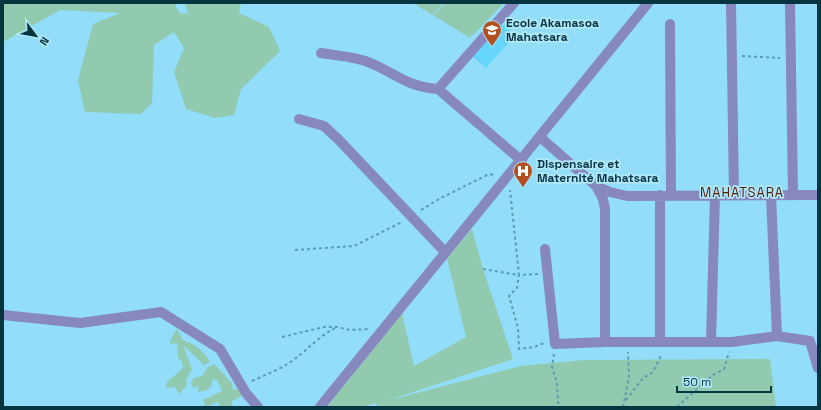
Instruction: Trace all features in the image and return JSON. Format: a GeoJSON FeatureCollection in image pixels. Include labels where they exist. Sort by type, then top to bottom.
{"type":"FeatureCollection","features":[{"type":"Feature","properties":{"kind":"street"},"geometry":{"type":"LineString","coordinates":[[438,88],[514,3]]}},
{"type":"Feature","properties":{"kind":"street"},"geometry":{"type":"LineString","coordinates":[[320,407],[445,252],[522,161],[648,3]]}},
{"type":"Feature","properties":{"kind":"street"},"geometry":{"type":"LineString","coordinates":[[731,3],[734,195]]}},
{"type":"Feature","properties":{"kind":"street"},"geometry":{"type":"LineString","coordinates":[[790,3],[793,195]]}},
{"type":"Feature","properties":{"kind":"street"},"geometry":{"type":"LineString","coordinates":[[670,24],[671,195]]}},
{"type":"Feature","properties":{"kind":"street"},"geometry":{"type":"LineString","coordinates":[[321,53],[361,60],[375,65],[400,79],[422,88],[438,88],[522,161]]}},
{"type":"Feature","properties":{"kind":"street"},"geometry":{"type":"LineString","coordinates":[[299,119],[324,126],[445,252]]}},
{"type":"Feature","properties":{"kind":"street"},"geometry":{"type":"LineString","coordinates":[[540,137],[596,186],[610,192],[627,196],[818,195]]}},
{"type":"Feature","properties":{"kind":"street"},"geometry":{"type":"LineString","coordinates":[[596,186],[603,199],[606,209],[605,342]]}},
{"type":"Feature","properties":{"kind":"street"},"geometry":{"type":"LineString","coordinates":[[660,195],[664,342]]}},
{"type":"Feature","properties":{"kind":"street"},"geometry":{"type":"LineString","coordinates":[[711,341],[715,195]]}},
{"type":"Feature","properties":{"kind":"street"},"geometry":{"type":"LineString","coordinates":[[771,195],[777,336]]}},
{"type":"Feature","properties":{"kind":"street"},"geometry":{"type":"LineString","coordinates":[[545,249],[555,344],[605,342],[732,342],[777,336],[810,341],[818,368]]}},
{"type":"Feature","properties":{"kind":"street"},"geometry":{"type":"LineString","coordinates":[[3,315],[80,323],[161,312],[220,349],[244,388],[258,407]]}},
{"type":"Feature","properties":{"kind":"path"},"geometry":{"type":"LineString","coordinates":[[732,56],[791,59]]}},
{"type":"Feature","properties":{"kind":"path"},"geometry":{"type":"LineString","coordinates":[[507,179],[510,187],[519,275],[517,288],[509,296],[518,328],[519,349],[534,347],[542,343],[555,344],[552,367],[557,383],[558,402],[561,407]]}},
{"type":"Feature","properties":{"kind":"path"},"geometry":{"type":"LineString","coordinates":[[483,269],[519,275],[548,273]]}},
{"type":"Feature","properties":{"kind":"path"},"geometry":{"type":"LineString","coordinates":[[282,337],[324,326],[350,330],[383,329]]}},
{"type":"Feature","properties":{"kind":"path"},"geometry":{"type":"LineString","coordinates":[[244,388],[251,382],[289,362],[304,352],[321,335],[336,327]]}},
{"type":"Feature","properties":{"kind":"path"},"geometry":{"type":"LineString","coordinates":[[626,401],[629,377],[628,342]]}},
{"type":"Feature","properties":{"kind":"path"},"geometry":{"type":"LineString","coordinates":[[623,407],[643,378],[653,372],[664,342]]}},
{"type":"Feature","properties":{"kind":"path"},"geometry":{"type":"LineString","coordinates":[[678,407],[713,375],[724,369],[732,342]]}},
{"type":"Feature","properties":{"kind":"shaded area","name":"Ecole Akamasoa Mahatsara"},"geometry":{"type":"Polygon","coordinates":[[[500,25],[507,25],[513,38],[486,68],[472,56],[500,25]]]}},
{"type":"Feature","properties":{"kind":"green space"},"geometry":{"type":"Polygon","coordinates":[[[3,3],[174,3],[180,13],[188,14],[185,3],[241,3],[239,13],[269,27],[280,51],[241,89],[234,115],[215,118],[186,109],[174,72],[184,48],[174,32],[154,45],[152,103],[141,114],[85,112],[78,80],[93,24],[120,13],[60,10],[3,42],[3,3]]]}},
{"type":"Feature","properties":{"kind":"green space"},"geometry":{"type":"Polygon","coordinates":[[[413,3],[443,3],[432,15],[413,3]]]}},
{"type":"Feature","properties":{"kind":"green space"},"geometry":{"type":"Polygon","coordinates":[[[445,3],[504,3],[470,38],[433,15],[445,3]]]}},
{"type":"Feature","properties":{"kind":"green space"},"geometry":{"type":"Polygon","coordinates":[[[472,229],[483,269],[513,359],[386,401],[521,366],[584,360],[770,359],[776,407],[377,407],[376,403],[364,407],[327,407],[402,313],[414,366],[466,337],[447,258],[472,229]]]}},
{"type":"Feature","properties":{"kind":"green space"},"geometry":{"type":"Polygon","coordinates":[[[177,329],[183,340],[199,348],[210,362],[204,365],[183,345],[192,369],[186,380],[187,385],[179,394],[175,387],[166,388],[167,382],[183,368],[181,360],[178,358],[177,343],[170,344],[171,339],[177,329]]]}},
{"type":"Feature","properties":{"kind":"green space"},"geometry":{"type":"Polygon","coordinates":[[[214,364],[232,383],[233,390],[244,387],[246,393],[231,402],[233,407],[221,407],[218,402],[206,407],[203,400],[222,391],[217,380],[212,379],[212,385],[207,390],[198,392],[199,386],[193,388],[191,382],[194,378],[202,376],[208,367],[214,364]]]}},
{"type":"Feature","properties":{"kind":"place","name":"Ecole Akamasoa Mahatsara"},"geometry":{"type":"Point","coordinates":[492,47]}},
{"type":"Feature","properties":{"kind":"place","name":"Dispensaire et Maternité Mahatsara"},"geometry":{"type":"Point","coordinates":[523,188]}},
{"type":"Feature","properties":{"kind":"district","name":"MAHATSARA"},"geometry":{"type":"Point","coordinates":[742,192]}}]}
